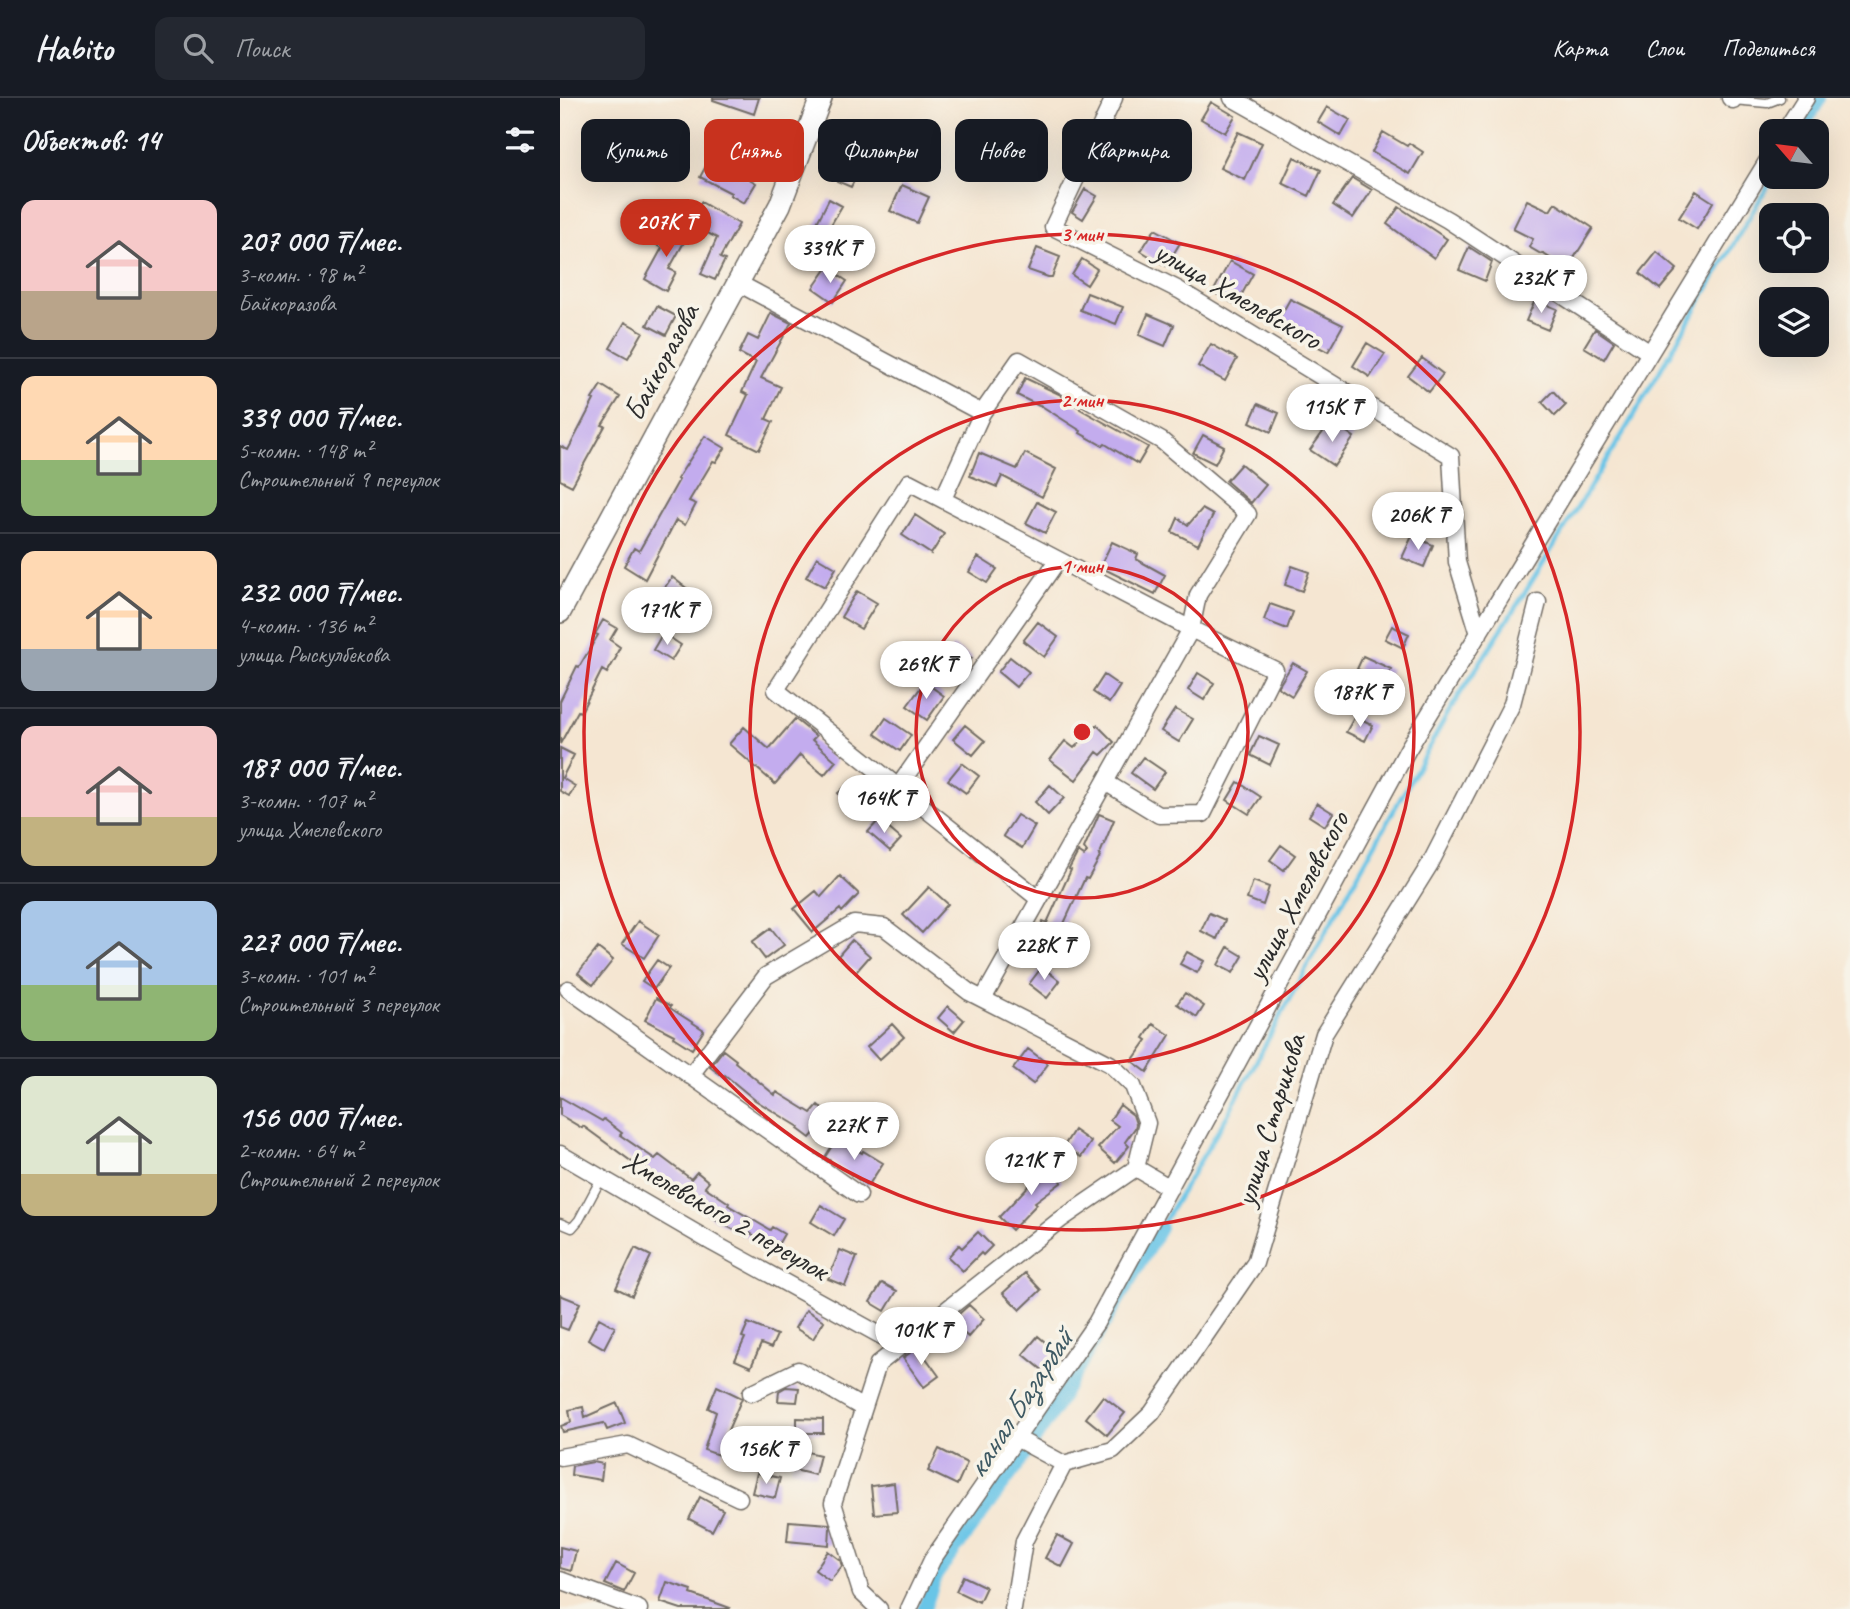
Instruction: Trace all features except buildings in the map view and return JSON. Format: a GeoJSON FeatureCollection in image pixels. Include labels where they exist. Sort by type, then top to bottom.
{"type":"FeatureCollection","features":[{"type":"Feature","properties":{"kind":"street","name":"Байкоразова"},"geometry":{"type":"LineString","coordinates":[[560,612],[780,205],[821,98]]}},
{"type":"Feature","properties":{"kind":"street","name":"улица Хмелевского"},"geometry":{"type":"LineString","coordinates":[[1114,98],[1053,227],[1179,290],[1451,456],[1457,562],[1479,634]]}},
{"type":"Feature","properties":{"kind":"street"},"geometry":{"type":"LineString","coordinates":[[1232,98],[1448,220],[1650,353]]}},
{"type":"Feature","properties":{"kind":"street"},"geometry":{"type":"LineString","coordinates":[[1793,119],[1806,98]]}},
{"type":"Feature","properties":{"kind":"street","name":"улица Хмелевского"},"geometry":{"type":"LineString","coordinates":[[909,1609],[932,1560],[1096,1323],[1408,749],[1759,175]]}},
{"type":"Feature","properties":{"kind":"street"},"geometry":{"type":"LineString","coordinates":[[738,283],[982,413]]}},
{"type":"Feature","properties":{"kind":"street"},"geometry":{"type":"LineString","coordinates":[[943,499],[982,413],[1019,360],[1162,441],[1248,514],[1198,595],[1191,629],[983,999]]}},
{"type":"Feature","properties":{"kind":"street"},"geometry":{"type":"LineString","coordinates":[[1039,899],[776,690],[909,482],[1275,670],[1203,814],[1159,815],[1105,782]]}},
{"type":"Feature","properties":{"kind":"street"},"geometry":{"type":"LineString","coordinates":[[898,787],[1058,560]]}},
{"type":"Feature","properties":{"kind":"street","name":"улица Старикова"},"geometry":{"type":"LineString","coordinates":[[1060,1462],[1113,1450],[1152,1413],[1255,1263],[1324,1034],[1430,864],[1512,704],[1538,602]]}},
{"type":"Feature","properties":{"kind":"street"},"geometry":{"type":"LineString","coordinates":[[690,1076],[766,976],[854,923],[884,927],[969,992],[1110,1064],[1133,1086],[1147,1123],[1136,1168],[1060,1220],[877,1364],[833,1503],[861,1592],[879,1609]]}},
{"type":"Feature","properties":{"kind":"street"},"geometry":{"type":"LineString","coordinates":[[568,989],[859,1195]]}},
{"type":"Feature","properties":{"kind":"street","name":"Хмелевского 2 переулок"},"geometry":{"type":"LineString","coordinates":[[560,1154],[900,1346]]}},
{"type":"Feature","properties":{"kind":"street"},"geometry":{"type":"LineString","coordinates":[[1136,1168],[1170,1188]]}},
{"type":"Feature","properties":{"kind":"street"},"geometry":{"type":"LineString","coordinates":[[751,1393],[798,1370],[863,1408]]}},
{"type":"Feature","properties":{"kind":"street"},"geometry":{"type":"LineString","coordinates":[[1013,1609],[1024,1541],[1060,1462],[1016,1438]]}},
{"type":"Feature","properties":{"kind":"street"},"geometry":{"type":"LineString","coordinates":[[560,1457],[628,1445],[740,1497]]}},
{"type":"Feature","properties":{"kind":"street"},"geometry":{"type":"LineString","coordinates":[[560,1580],[639,1609]]}},
{"type":"Feature","properties":{"kind":"lane"},"geometry":{"type":"LineString","coordinates":[[1732,99],[1768,103],[1780,98]]}},
{"type":"Feature","properties":{"kind":"lane"},"geometry":{"type":"LineString","coordinates":[[560,1223],[572,1228],[603,1177]]}},
{"type":"Feature","properties":{"kind":"waterway"},"geometry":{"type":"LineString","coordinates":[[1807,119],[1820,98]]}},
{"type":"Feature","properties":{"kind":"waterway"},"geometry":{"type":"LineString","coordinates":[[1160,1228],[1227,1116],[1319,944],[1451,708],[1627,427],[1766,189]]}},
{"type":"Feature","properties":{"kind":"waterway","name":"канал Базарбай"},"geometry":{"type":"LineString","coordinates":[[924,1609],[936,1575],[1050,1416],[1160,1228]]}}]}
